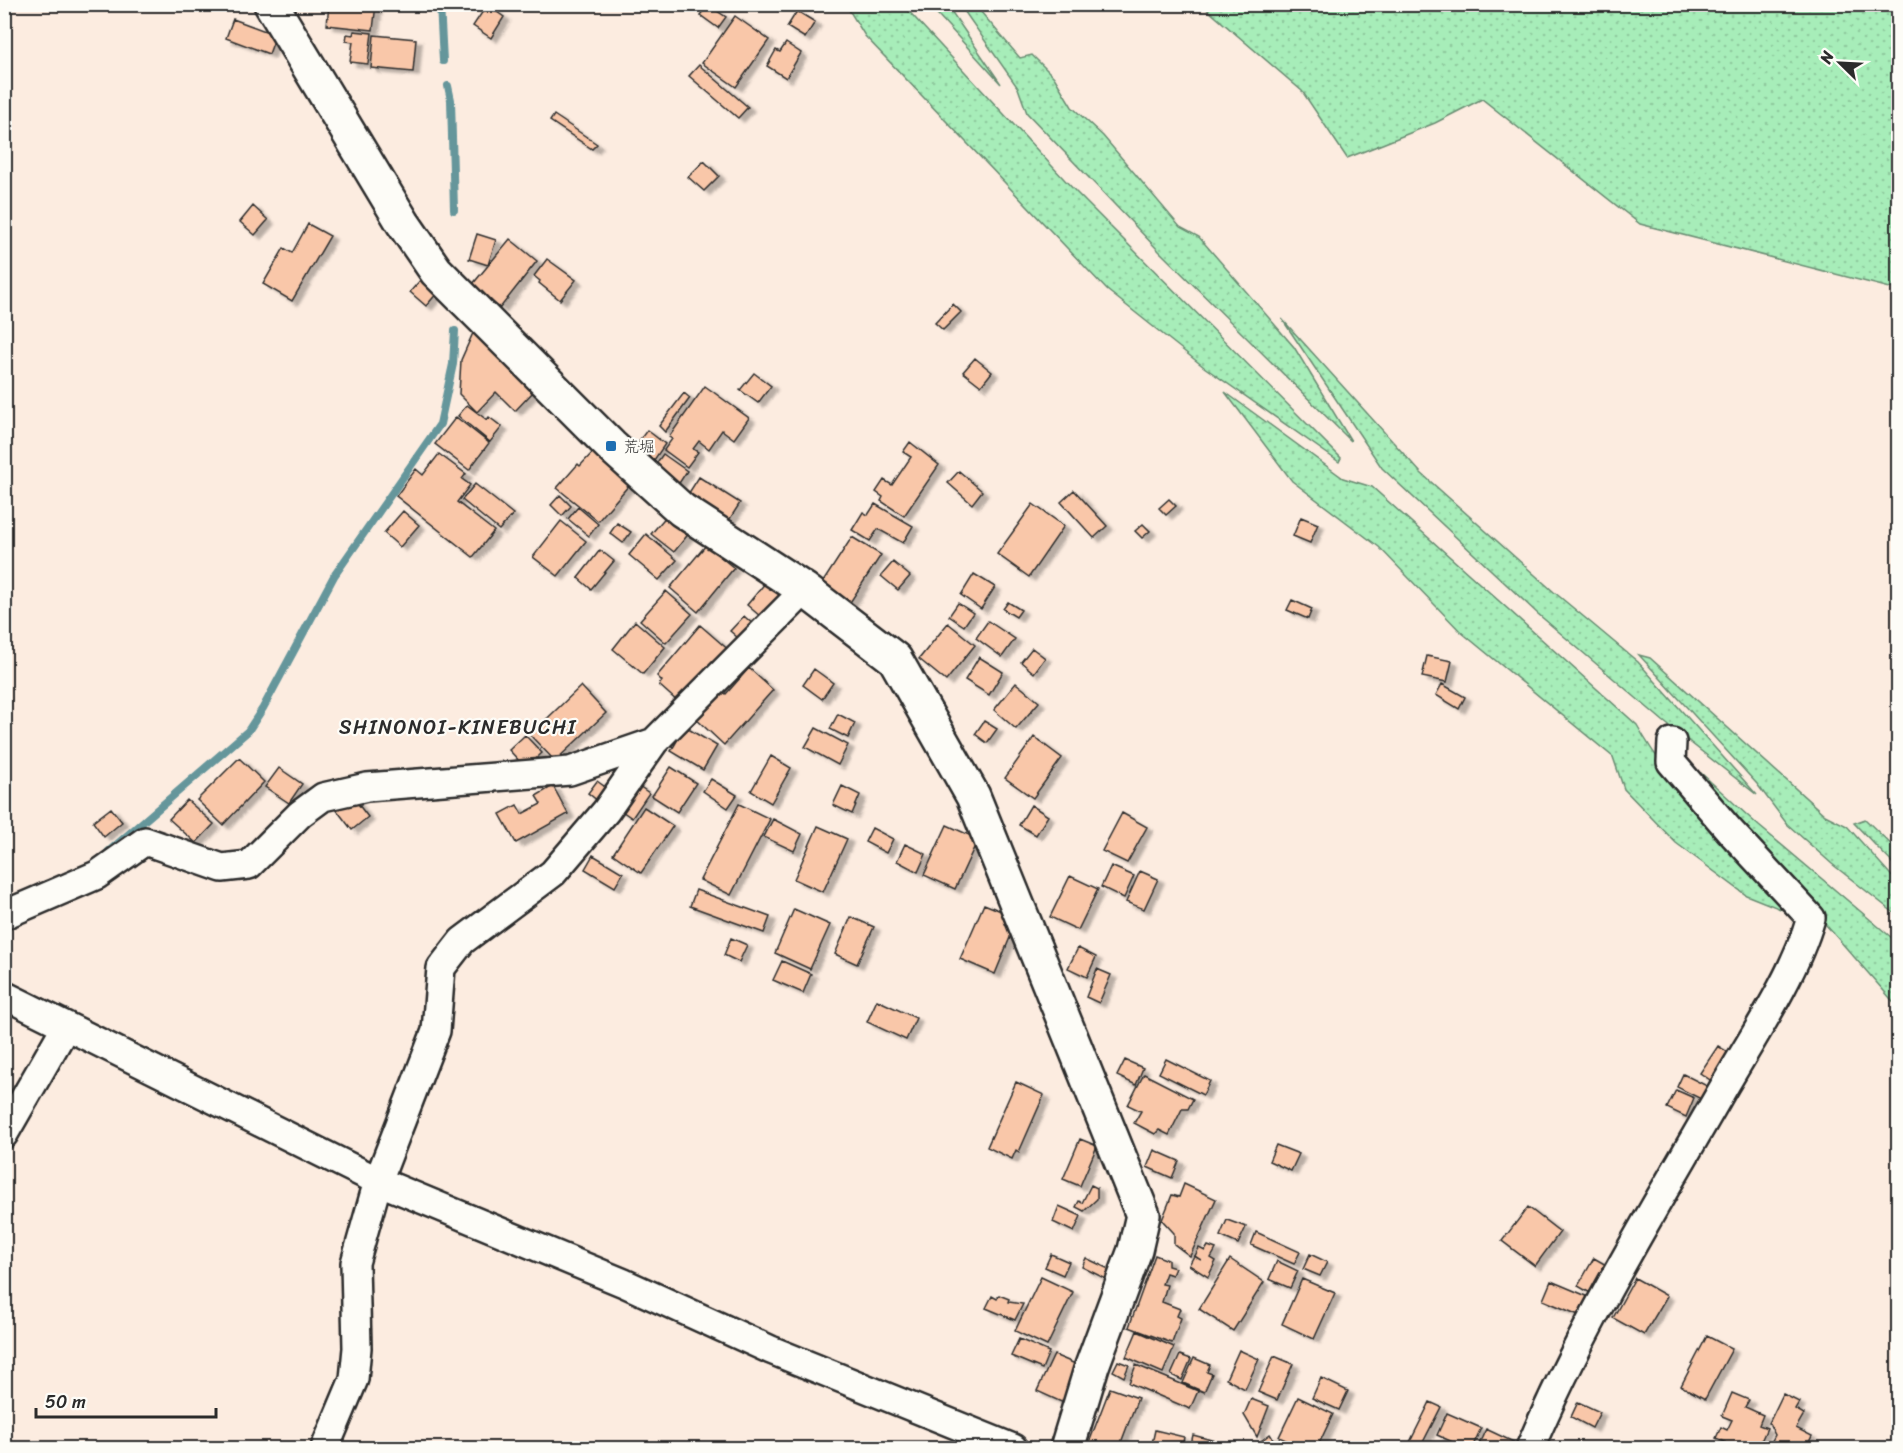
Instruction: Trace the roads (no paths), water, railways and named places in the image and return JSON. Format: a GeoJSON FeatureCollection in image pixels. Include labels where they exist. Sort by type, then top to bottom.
{"type":"FeatureCollection","features":[{"type":"Feature","properties":{"kind":"street"},"geometry":{"type":"LineString","coordinates":[[271,4],[403,223],[436,271],[603,438],[682,510],[805,590],[895,659],[973,796],[1143,1215],[1135,1250],[1092,1366],[1067,1449]]}},
{"type":"Feature","properties":{"kind":"street"},"geometry":{"type":"LineString","coordinates":[[325,1449],[354,1379],[357,1348],[355,1263],[378,1181],[436,1031],[441,968],[445,960],[462,941],[553,873],[606,811],[654,742],[805,590]]}},
{"type":"Feature","properties":{"kind":"street"},"geometry":{"type":"LineString","coordinates":[[4,915],[97,875],[145,841],[222,868],[249,865],[300,814],[323,797],[368,787],[570,771],[654,742]]}},
{"type":"Feature","properties":{"kind":"street"},"geometry":{"type":"LineString","coordinates":[[1530,1449],[1589,1321],[1758,1027],[1792,964],[1811,918],[1730,831],[1671,762],[1672,742]]}},
{"type":"Feature","properties":{"kind":"street"},"geometry":{"type":"LineString","coordinates":[[4,995],[378,1181],[624,1283],[771,1350],[1013,1449]]}},
{"type":"Feature","properties":{"kind":"street"},"geometry":{"type":"LineString","coordinates":[[4,1134],[66,1026]]}},
{"type":"Feature","properties":{"kind":"waterway"},"geometry":{"type":"LineString","coordinates":[[440,4],[443,61]]}},
{"type":"Feature","properties":{"kind":"waterway"},"geometry":{"type":"LineString","coordinates":[[448,86],[451,100],[454,210]]}},
{"type":"Feature","properties":{"kind":"waterway"},"geometry":{"type":"LineString","coordinates":[[108,852],[248,731],[263,708],[334,576],[440,424],[453,364],[455,331]]}},
{"type":"Feature","properties":{"kind":"place","name":"荒堀"},"geometry":{"type":"Point","coordinates":[611,446]}},
{"type":"Feature","properties":{"kind":"district","name":"SHINONOI-KINEBUCHI"},"geometry":{"type":"Point","coordinates":[458,727]}}]}
